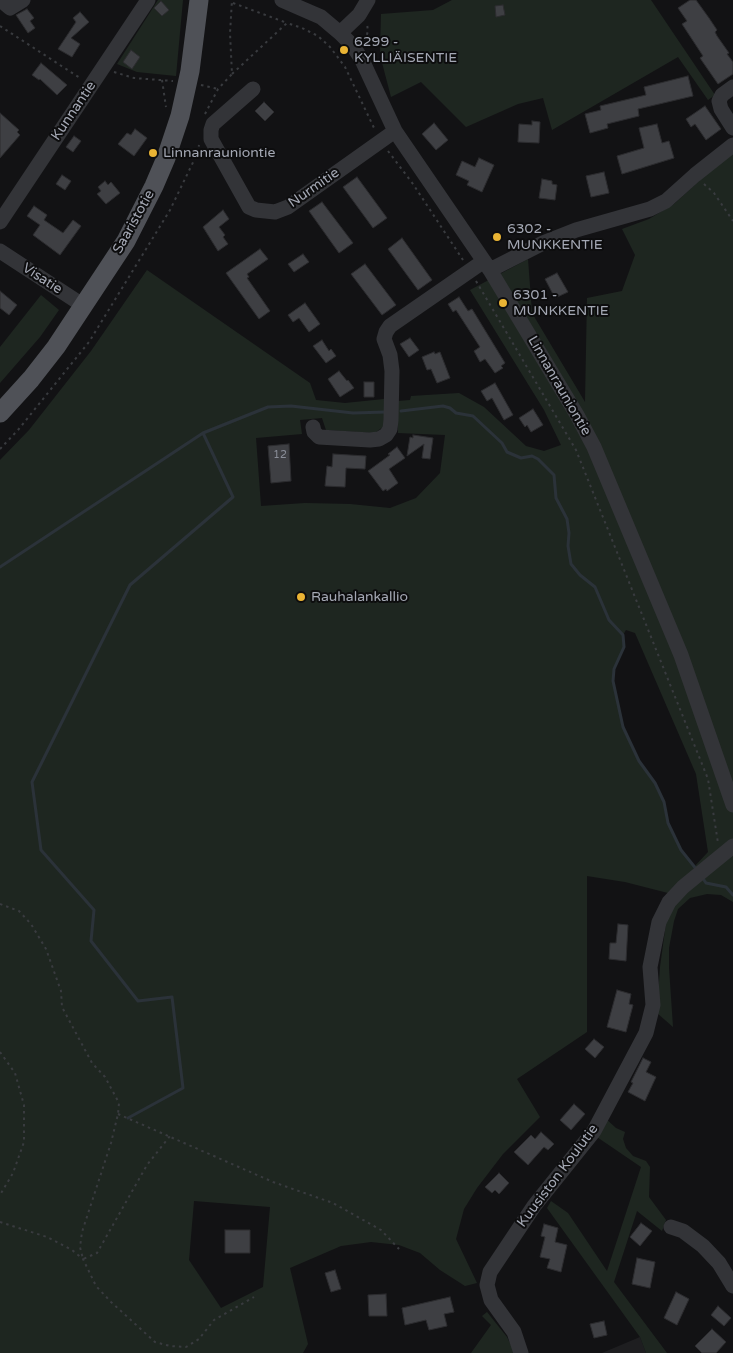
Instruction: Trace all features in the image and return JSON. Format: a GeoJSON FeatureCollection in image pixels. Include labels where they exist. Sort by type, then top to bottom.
{"type":"FeatureCollection","features":[{"type":"Feature","properties":{"kind":"main road","name":"Saaristotie"},"geometry":{"type":"LineString","coordinates":[[0,413],[46,360],[84,306],[126,241],[154,186],[166,158],[177,124],[190,71],[199,0]]}},
{"type":"Feature","properties":{"kind":"street"},"geometry":{"type":"LineString","coordinates":[[1,0],[10,8],[23,0]]}},
{"type":"Feature","properties":{"kind":"street","name":"Kunnantie"},"geometry":{"type":"LineString","coordinates":[[0,222],[148,0]]}},
{"type":"Feature","properties":{"kind":"street","name":"Linnanrauniontie"},"geometry":{"type":"LineString","coordinates":[[282,0],[321,17],[340,32],[353,46],[362,60],[395,131],[487,266],[574,408],[594,447],[681,655],[733,805]]}},
{"type":"Feature","properties":{"kind":"street"},"geometry":{"type":"LineString","coordinates":[[340,32],[359,15],[368,0]]}},
{"type":"Feature","properties":{"kind":"street"},"geometry":{"type":"LineString","coordinates":[[733,87],[722,95],[719,102],[721,109],[733,128]]}},
{"type":"Feature","properties":{"kind":"street","name":"Nurmitie"},"geometry":{"type":"LineString","coordinates":[[253,89],[213,124],[211,140],[249,207],[264,212],[275,212],[288,207],[395,131]]}},
{"type":"Feature","properties":{"kind":"street"},"geometry":{"type":"LineString","coordinates":[[313,427],[314,432],[319,437],[370,440],[379,439],[386,435],[392,420],[392,371],[390,355],[384,340],[390,326],[470,271],[576,230],[650,209],[666,201],[733,144]]}},
{"type":"Feature","properties":{"kind":"street","name":"Visatie"},"geometry":{"type":"LineString","coordinates":[[0,251],[84,306]]}},
{"type":"Feature","properties":{"kind":"street","name":"Kuusiston Koulutie"},"geometry":{"type":"LineString","coordinates":[[521,1353],[514,1332],[491,1300],[487,1285],[490,1272],[534,1206],[594,1131],[646,1033],[653,1005],[650,967],[658,922],[669,902],[694,878],[733,846]]}},
{"type":"Feature","properties":{"kind":"street"},"geometry":{"type":"LineString","coordinates":[[671,1227],[683,1231],[703,1246],[718,1263],[733,1286]]}},
{"type":"Feature","properties":{"kind":"path"},"geometry":{"type":"LineString","coordinates":[[232,74],[230,33],[232,1],[318,36],[330,47],[345,66],[380,142],[413,184],[470,271],[576,450],[708,779],[720,858]]}},
{"type":"Feature","properties":{"kind":"path"},"geometry":{"type":"LineString","coordinates":[[205,115],[218,89],[287,23]]}},
{"type":"Feature","properties":{"kind":"path"},"geometry":{"type":"LineString","coordinates":[[0,26],[91,85]]}},
{"type":"Feature","properties":{"kind":"path"},"geometry":{"type":"LineString","coordinates":[[102,69],[134,78],[178,82]]}},
{"type":"Feature","properties":{"kind":"path"},"geometry":{"type":"LineString","coordinates":[[162,80],[167,109]]}},
{"type":"Feature","properties":{"kind":"path"},"geometry":{"type":"LineString","coordinates":[[197,84],[218,89]]}},
{"type":"Feature","properties":{"kind":"path"},"geometry":{"type":"LineString","coordinates":[[0,448],[18,430],[89,342],[170,210],[198,152],[200,143]]}},
{"type":"Feature","properties":{"kind":"path"},"geometry":{"type":"LineString","coordinates":[[186,144],[184,150],[219,155]]}},
{"type":"Feature","properties":{"kind":"path"},"geometry":{"type":"LineString","coordinates":[[695,175],[714,193],[733,221]]}},
{"type":"Feature","properties":{"kind":"path"},"geometry":{"type":"LineString","coordinates":[[0,904],[19,912],[31,924],[46,949],[61,991],[62,1007],[92,1063],[105,1077],[119,1103],[118,1114],[104,1166],[82,1232],[80,1247],[83,1259],[96,1286],[155,1342],[170,1346],[186,1347],[199,1339],[214,1320],[254,1297]]}},
{"type":"Feature","properties":{"kind":"path"},"geometry":{"type":"LineString","coordinates":[[0,1052],[16,1073],[24,1104],[24,1142],[13,1174],[0,1196]]}},
{"type":"Feature","properties":{"kind":"path"},"geometry":{"type":"LineString","coordinates":[[118,1114],[273,1182],[333,1203],[381,1230],[399,1250]]}},
{"type":"Feature","properties":{"kind":"path"},"geometry":{"type":"LineString","coordinates":[[83,1259],[97,1252],[147,1165],[170,1136]]}},
{"type":"Feature","properties":{"kind":"path"},"geometry":{"type":"LineString","coordinates":[[0,1222],[47,1236],[72,1250],[83,1259]]}},
{"type":"Feature","properties":{"kind":"shaded area"},"geometry":{"type":"Polygon","coordinates":[[[158,0],[183,0],[176,76],[137,72],[117,64],[158,0]]]}},
{"type":"Feature","properties":{"kind":"shaded area"},"geometry":{"type":"Polygon","coordinates":[[[452,0],[651,0],[715,95],[708,100],[678,57],[552,130],[543,98],[518,104],[466,127],[421,82],[391,97],[380,55],[381,14],[433,10],[452,0]]]}},
{"type":"Feature","properties":{"kind":"shaded area"},"geometry":{"type":"Polygon","coordinates":[[[733,152],[733,902],[721,895],[707,894],[690,898],[678,909],[669,948],[673,1027],[657,1013],[668,893],[625,882],[587,876],[587,1032],[517,1079],[540,1117],[503,1154],[477,1188],[464,1209],[456,1239],[477,1283],[465,1286],[440,1270],[420,1253],[399,1245],[371,1242],[341,1246],[290,1268],[308,1344],[303,1353],[0,1353],[0,460],[29,430],[91,351],[147,270],[310,383],[316,400],[345,403],[384,399],[384,426],[375,433],[326,430],[322,418],[300,420],[302,434],[256,438],[261,506],[305,503],[350,504],[390,508],[416,498],[440,473],[445,435],[398,433],[398,401],[410,400],[411,396],[459,393],[484,407],[526,446],[544,451],[561,445],[544,410],[470,290],[528,259],[532,313],[585,402],[587,298],[622,291],[635,255],[622,229],[649,219],[674,204],[726,156],[733,152]],[[626,630],[623,635],[624,647],[614,669],[613,681],[623,727],[639,761],[655,783],[664,802],[668,823],[681,850],[694,867],[708,852],[696,774],[635,633],[626,630]],[[194,1201],[189,1260],[221,1308],[263,1287],[270,1207],[194,1201]]]}},
{"type":"Feature","properties":{"kind":"shaded area"},"geometry":{"type":"Polygon","coordinates":[[[41,295],[59,310],[40,337],[0,383],[0,347],[41,295]]]}},
{"type":"Feature","properties":{"kind":"shaded area"},"geometry":{"type":"Polygon","coordinates":[[[605,1118],[616,1128],[625,1132],[623,1139],[626,1148],[633,1156],[646,1161],[650,1167],[649,1197],[666,1220],[662,1231],[637,1211],[614,1282],[667,1353],[646,1353],[640,1337],[547,1208],[551,1201],[568,1213],[607,1271],[641,1167],[594,1135],[605,1118]]]}},
{"type":"Feature","properties":{"kind":"shaded area"},"geometry":{"type":"Polygon","coordinates":[[[487,1312],[507,1337],[515,1353],[471,1353],[491,1325],[482,1316],[487,1312]]]}},
{"type":"Feature","properties":{"kind":"shaded area"},"geometry":{"type":"Polygon","coordinates":[[[640,1337],[646,1353],[602,1353],[640,1337]]]}},
{"type":"Feature","properties":{"kind":"building"},"geometry":{"type":"Polygon","coordinates":[[[690,0],[696,0],[709,18],[717,30],[715,32],[717,36],[733,62],[733,74],[718,84],[700,58],[703,56],[682,24],[687,21],[678,8],[690,0]]]}},
{"type":"Feature","properties":{"kind":"building"},"geometry":{"type":"Polygon","coordinates":[[[161,1],[169,10],[162,16],[154,8],[161,1]]]}},
{"type":"Feature","properties":{"kind":"building"},"geometry":{"type":"Polygon","coordinates":[[[503,5],[505,15],[496,17],[495,6],[503,5]]]}},
{"type":"Feature","properties":{"kind":"building"},"geometry":{"type":"Polygon","coordinates":[[[27,9],[34,18],[30,21],[35,28],[28,33],[16,15],[27,9]]]}},
{"type":"Feature","properties":{"kind":"building"},"geometry":{"type":"Polygon","coordinates":[[[80,12],[89,22],[71,38],[80,44],[72,57],[58,49],[76,22],[73,18],[80,12]]]}},
{"type":"Feature","properties":{"kind":"building"},"geometry":{"type":"Polygon","coordinates":[[[131,50],[140,57],[132,69],[123,62],[131,50]]]}},
{"type":"Feature","properties":{"kind":"building"},"geometry":{"type":"Polygon","coordinates":[[[41,63],[67,85],[57,95],[40,79],[32,75],[41,63]]]}},
{"type":"Feature","properties":{"kind":"building"},"geometry":{"type":"Polygon","coordinates":[[[688,76],[693,96],[638,109],[639,116],[607,124],[608,128],[590,133],[585,114],[601,110],[600,106],[646,95],[644,87],[688,76]]]}},
{"type":"Feature","properties":{"kind":"building"},"geometry":{"type":"Polygon","coordinates":[[[264,102],[274,112],[265,121],[255,111],[264,102]]]}},
{"type":"Feature","properties":{"kind":"building"},"geometry":{"type":"Polygon","coordinates":[[[705,106],[721,129],[706,140],[695,124],[691,127],[686,119],[705,106]]]}},
{"type":"Feature","properties":{"kind":"building"},"geometry":{"type":"Polygon","coordinates":[[[0,113],[19,130],[17,132],[20,135],[0,158],[0,113]]]}},
{"type":"Feature","properties":{"kind":"building"},"geometry":{"type":"Polygon","coordinates":[[[532,121],[540,122],[539,143],[518,142],[519,124],[532,125],[532,121]]]}},
{"type":"Feature","properties":{"kind":"building"},"geometry":{"type":"Polygon","coordinates":[[[434,123],[448,140],[436,150],[422,134],[434,123]]]}},
{"type":"Feature","properties":{"kind":"building"},"geometry":{"type":"Polygon","coordinates":[[[657,124],[662,143],[669,141],[674,158],[622,174],[617,156],[644,148],[639,128],[657,124]]]}},
{"type":"Feature","properties":{"kind":"building"},"geometry":{"type":"Polygon","coordinates":[[[135,129],[147,138],[134,156],[118,144],[127,133],[131,135],[135,129]]]}},
{"type":"Feature","properties":{"kind":"building"},"geometry":{"type":"Polygon","coordinates":[[[74,136],[81,141],[73,152],[66,147],[74,136]]]}},
{"type":"Feature","properties":{"kind":"building"},"geometry":{"type":"Polygon","coordinates":[[[479,158],[494,165],[482,192],[467,185],[469,181],[456,175],[462,161],[475,167],[479,158]]]}},
{"type":"Feature","properties":{"kind":"building"},"geometry":{"type":"Polygon","coordinates":[[[604,172],[609,193],[591,197],[586,176],[604,172]]]}},
{"type":"Feature","properties":{"kind":"building"},"geometry":{"type":"Polygon","coordinates":[[[62,175],[71,181],[65,190],[56,184],[62,175]]]}},
{"type":"Feature","properties":{"kind":"building"},"geometry":{"type":"Polygon","coordinates":[[[357,177],[387,218],[373,228],[343,187],[357,177]]]}},
{"type":"Feature","properties":{"kind":"building"},"geometry":{"type":"Polygon","coordinates":[[[542,179],[552,181],[552,184],[557,185],[555,200],[539,198],[542,179]]]}},
{"type":"Feature","properties":{"kind":"building"},"geometry":{"type":"Polygon","coordinates":[[[105,181],[108,185],[111,182],[120,193],[106,204],[97,194],[101,191],[98,187],[105,181]]]}},
{"type":"Feature","properties":{"kind":"building"},"geometry":{"type":"Polygon","coordinates":[[[322,202],[353,243],[339,253],[309,211],[322,202]]]}},
{"type":"Feature","properties":{"kind":"building"},"geometry":{"type":"Polygon","coordinates":[[[34,206],[47,215],[44,220],[63,233],[73,220],[81,226],[60,255],[33,235],[40,225],[27,216],[34,206]]]}},
{"type":"Feature","properties":{"kind":"building"},"geometry":{"type":"Polygon","coordinates":[[[223,210],[229,219],[219,227],[225,235],[223,237],[228,244],[218,251],[203,227],[223,210]]]}},
{"type":"Feature","properties":{"kind":"building"},"geometry":{"type":"Polygon","coordinates":[[[402,238],[432,280],[418,290],[388,249],[402,238]]]}},
{"type":"Feature","properties":{"kind":"building"},"geometry":{"type":"Polygon","coordinates":[[[260,249],[268,259],[247,274],[249,277],[247,278],[270,311],[259,319],[226,273],[260,249]]]}},
{"type":"Feature","properties":{"kind":"building"},"geometry":{"type":"Polygon","coordinates":[[[303,254],[309,262],[294,272],[288,264],[303,254]]]}},
{"type":"Feature","properties":{"kind":"building"},"geometry":{"type":"Polygon","coordinates":[[[365,264],[396,305],[382,315],[351,274],[365,264]]]}},
{"type":"Feature","properties":{"kind":"building"},"geometry":{"type":"Polygon","coordinates":[[[557,273],[568,292],[555,298],[545,279],[557,273]]]}},
{"type":"Feature","properties":{"kind":"building"},"geometry":{"type":"Polygon","coordinates":[[[0,291],[17,305],[9,315],[0,308],[0,291]]]}},
{"type":"Feature","properties":{"kind":"building"},"geometry":{"type":"Polygon","coordinates":[[[459,297],[468,311],[472,309],[505,363],[501,366],[503,368],[495,373],[485,359],[480,362],[474,351],[480,347],[456,310],[453,312],[448,304],[459,297]]]}},
{"type":"Feature","properties":{"kind":"building"},"geometry":{"type":"Polygon","coordinates":[[[305,303],[320,324],[309,332],[299,318],[293,322],[288,315],[305,303]]]}},
{"type":"Feature","properties":{"kind":"building"},"geometry":{"type":"Polygon","coordinates":[[[410,338],[419,350],[409,357],[400,344],[410,338]]]}},
{"type":"Feature","properties":{"kind":"building"},"geometry":{"type":"Polygon","coordinates":[[[322,340],[329,351],[331,349],[336,356],[326,363],[313,346],[322,340]]]}},
{"type":"Feature","properties":{"kind":"building"},"geometry":{"type":"Polygon","coordinates":[[[434,352],[435,354],[440,352],[450,378],[437,383],[431,369],[427,370],[422,357],[434,352]]]}},
{"type":"Feature","properties":{"kind":"building"},"geometry":{"type":"Polygon","coordinates":[[[339,371],[354,388],[340,397],[328,379],[339,371]]]}},
{"type":"Feature","properties":{"kind":"building"},"geometry":{"type":"Polygon","coordinates":[[[364,382],[374,382],[374,397],[364,397],[364,382]]]}},
{"type":"Feature","properties":{"kind":"building"},"geometry":{"type":"Polygon","coordinates":[[[495,383],[513,415],[504,420],[492,398],[487,401],[481,391],[495,383]]]}},
{"type":"Feature","properties":{"kind":"building"},"geometry":{"type":"Polygon","coordinates":[[[533,409],[543,425],[531,432],[527,425],[525,427],[519,418],[533,409]]]}},
{"type":"Feature","properties":{"kind":"building"},"geometry":{"type":"Polygon","coordinates":[[[413,435],[433,438],[430,459],[422,458],[424,444],[407,456],[410,437],[413,438],[413,435]]]}},
{"type":"Feature","properties":{"kind":"building"},"geometry":{"type":"Polygon","coordinates":[[[289,444],[291,481],[271,483],[268,446],[289,444]]]}},
{"type":"Feature","properties":{"kind":"building"},"geometry":{"type":"Polygon","coordinates":[[[397,447],[405,458],[389,469],[398,483],[387,491],[386,489],[383,491],[368,471],[390,455],[388,454],[397,447]]]}},
{"type":"Feature","properties":{"kind":"building"},"geometry":{"type":"Polygon","coordinates":[[[333,454],[366,456],[365,469],[346,468],[345,487],[325,486],[327,466],[332,467],[333,454]]]}},
{"type":"Feature","properties":{"kind":"building"},"geometry":{"type":"Polygon","coordinates":[[[618,924],[628,925],[626,961],[609,959],[610,943],[616,943],[618,924]]]}},
{"type":"Feature","properties":{"kind":"building"},"geometry":{"type":"Polygon","coordinates":[[[617,990],[631,994],[629,1004],[633,1005],[626,1032],[607,1027],[617,990]]]}},
{"type":"Feature","properties":{"kind":"building"},"geometry":{"type":"Polygon","coordinates":[[[594,1039],[604,1047],[595,1058],[585,1049],[594,1039]]]}},
{"type":"Feature","properties":{"kind":"building"},"geometry":{"type":"Polygon","coordinates":[[[643,1058],[651,1062],[646,1072],[656,1077],[645,1101],[628,1092],[643,1058]]]}},
{"type":"Feature","properties":{"kind":"building"},"geometry":{"type":"Polygon","coordinates":[[[574,1104],[585,1114],[571,1130],[560,1120],[574,1104]]]}},
{"type":"Feature","properties":{"kind":"building"},"geometry":{"type":"Polygon","coordinates":[[[541,1132],[554,1144],[548,1150],[544,1147],[528,1165],[514,1152],[531,1135],[535,1139],[541,1132]]]}},
{"type":"Feature","properties":{"kind":"building"},"geometry":{"type":"Polygon","coordinates":[[[499,1173],[509,1183],[499,1194],[495,1190],[492,1193],[485,1187],[499,1173]]]}},
{"type":"Feature","properties":{"kind":"building"},"geometry":{"type":"Polygon","coordinates":[[[641,1223],[652,1231],[640,1246],[630,1237],[641,1223]]]}},
{"type":"Feature","properties":{"kind":"building"},"geometry":{"type":"Polygon","coordinates":[[[544,1224],[558,1228],[555,1242],[567,1245],[561,1272],[547,1268],[550,1259],[540,1257],[545,1237],[541,1236],[544,1224]]]}},
{"type":"Feature","properties":{"kind":"building"},"geometry":{"type":"Polygon","coordinates":[[[225,1230],[250,1230],[250,1253],[225,1253],[225,1230]]]}},
{"type":"Feature","properties":{"kind":"building"},"geometry":{"type":"Polygon","coordinates":[[[637,1258],[655,1262],[650,1288],[632,1284],[637,1258]]]}},
{"type":"Feature","properties":{"kind":"building"},"geometry":{"type":"Polygon","coordinates":[[[335,1270],[341,1289],[331,1292],[325,1273],[335,1270]]]}},
{"type":"Feature","properties":{"kind":"building"},"geometry":{"type":"Polygon","coordinates":[[[676,1292],[689,1299],[677,1325],[664,1318],[676,1292]]]}},
{"type":"Feature","properties":{"kind":"building"},"geometry":{"type":"Polygon","coordinates":[[[386,1294],[387,1316],[369,1316],[368,1295],[386,1294]]]}},
{"type":"Feature","properties":{"kind":"building"},"geometry":{"type":"Polygon","coordinates":[[[450,1297],[454,1312],[444,1314],[447,1326],[429,1330],[426,1320],[405,1325],[402,1308],[450,1297]]]}},
{"type":"Feature","properties":{"kind":"building"},"geometry":{"type":"Polygon","coordinates":[[[718,1306],[731,1318],[724,1326],[711,1315],[718,1306]]]}},
{"type":"Feature","properties":{"kind":"building"},"geometry":{"type":"Polygon","coordinates":[[[604,1321],[607,1335],[594,1338],[590,1324],[604,1321]]]}},
{"type":"Feature","properties":{"kind":"building"},"geometry":{"type":"Polygon","coordinates":[[[712,1329],[726,1342],[716,1353],[702,1353],[695,1346],[712,1329]]]}},
{"type":"Feature","properties":{"kind":"waterway"},"geometry":{"type":"LineString","coordinates":[[0,567],[203,433],[268,407],[291,406],[353,413],[386,412]]}},
{"type":"Feature","properties":{"kind":"waterway"},"geometry":{"type":"LineString","coordinates":[[401,411],[443,406],[450,408],[456,413],[473,416],[502,443],[507,452],[521,458],[532,456],[538,459],[554,475],[556,498],[567,519],[571,564],[580,575],[595,587],[609,620],[623,635],[624,647],[614,669],[613,681],[623,727],[639,761],[655,783],[664,802],[668,823],[681,850],[697,870]]}},
{"type":"Feature","properties":{"kind":"waterway"},"geometry":{"type":"LineString","coordinates":[[128,1118],[183,1088],[172,997],[138,1001],[91,941],[94,910],[41,850],[32,782],[130,585],[233,497],[203,433]]}},
{"type":"Feature","properties":{"kind":"waterway"},"geometry":{"type":"LineString","coordinates":[[702,877],[706,883],[726,887],[733,895]]}},
{"type":"Feature","properties":{"kind":"place","name":"6299 - KYLLIÄISENTIE"},"geometry":{"type":"Point","coordinates":[344,50]}},
{"type":"Feature","properties":{"kind":"place","name":"Linnanrauniontie"},"geometry":{"type":"Point","coordinates":[153,153]}},
{"type":"Feature","properties":{"kind":"place","name":"6302 - MUNKKENTIE"},"geometry":{"type":"Point","coordinates":[497,237]}},
{"type":"Feature","properties":{"kind":"place","name":"6301 - MUNKKENTIE"},"geometry":{"type":"Point","coordinates":[503,303]}},
{"type":"Feature","properties":{"kind":"place","name":"Rauhalankallio"},"geometry":{"type":"Point","coordinates":[301,597]}}]}
